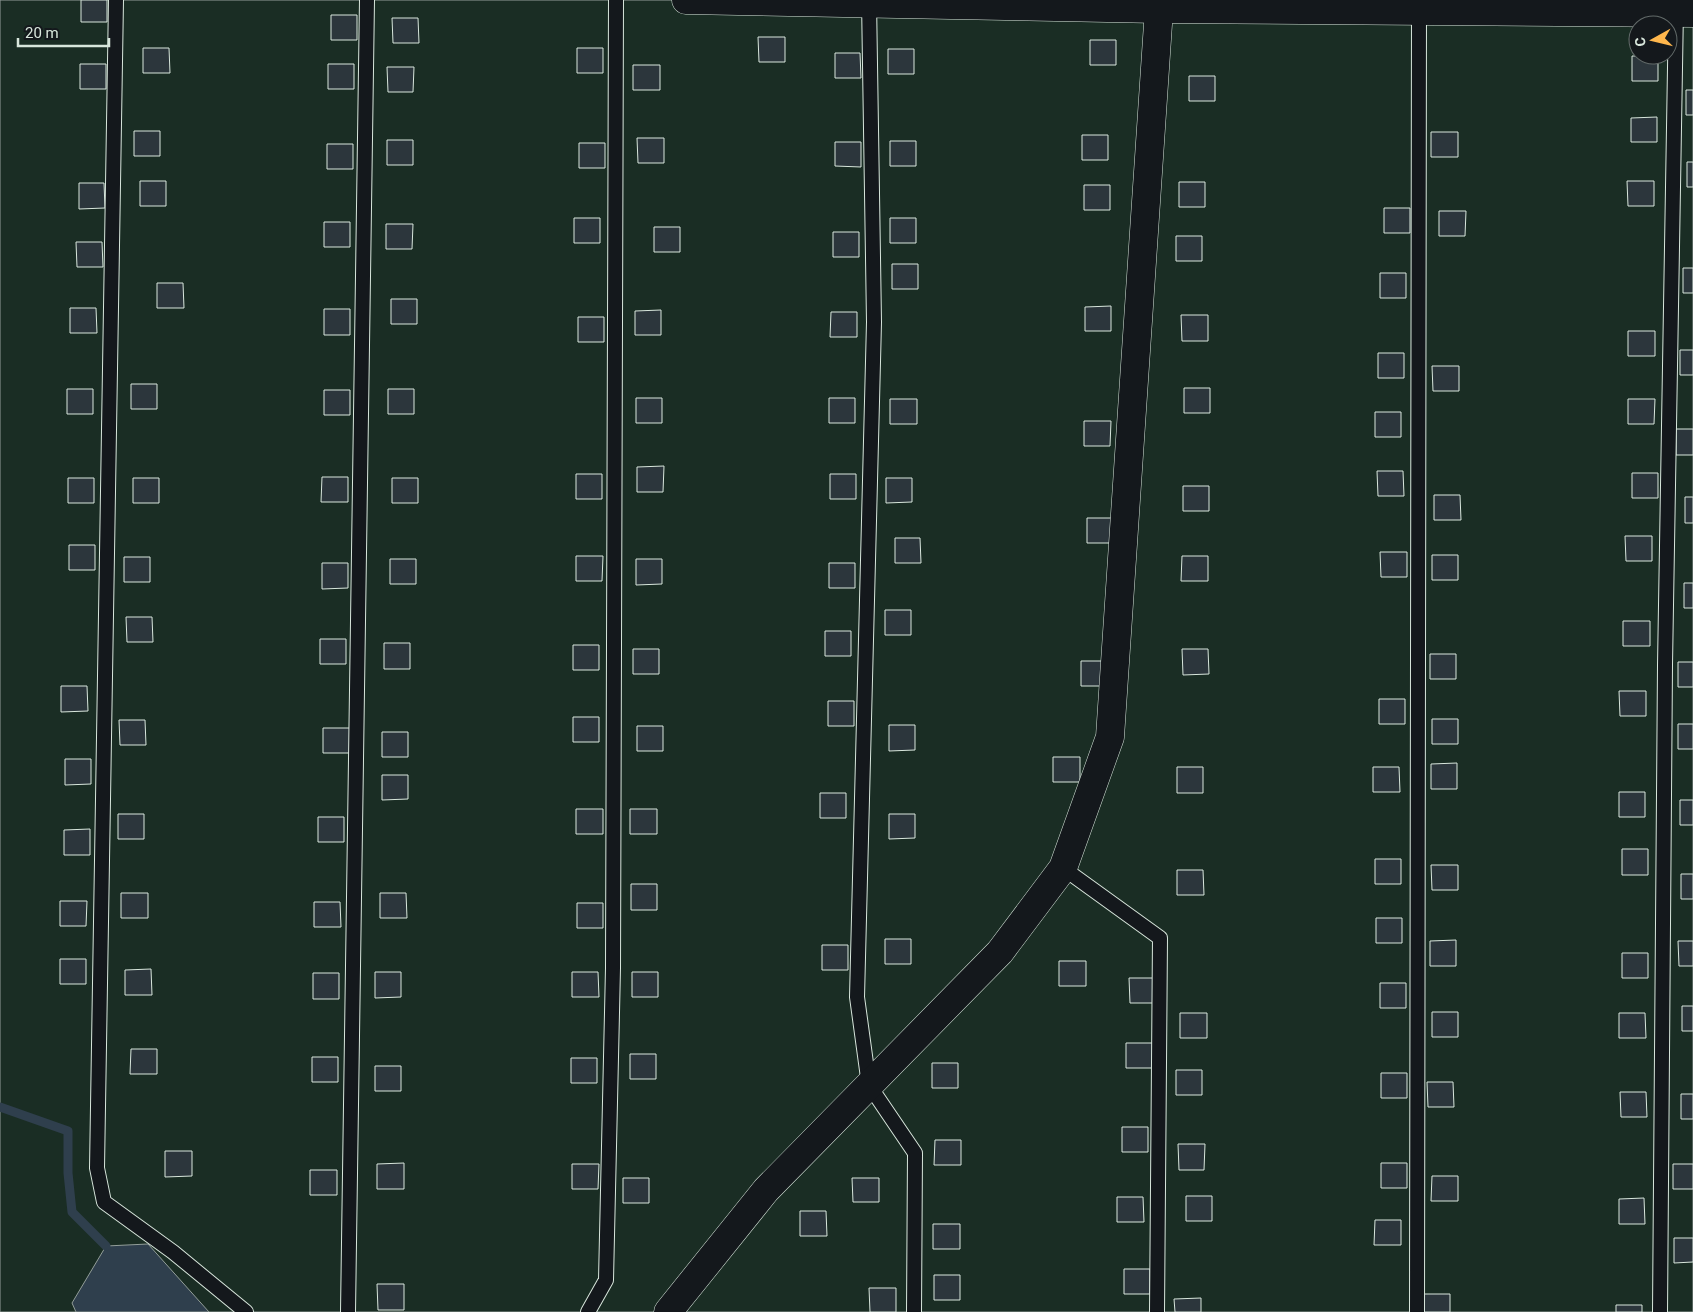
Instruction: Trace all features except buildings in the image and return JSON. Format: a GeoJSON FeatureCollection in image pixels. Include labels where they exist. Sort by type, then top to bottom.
{"type":"FeatureCollection","features":[{"type":"Feature","properties":{"kind":"street"},"geometry":{"type":"LineString","coordinates":[[686,0],[1681,8]]}},
{"type":"Feature","properties":{"kind":"street"},"geometry":{"type":"LineString","coordinates":[[668,1312],[766,1190],[1000,952],[1063,868],[1110,736],[1158,4]]}},
{"type":"Feature","properties":{"kind":"lane"},"geometry":{"type":"LineString","coordinates":[[116,0],[97,1168],[104,1202],[174,1252],[246,1312]]}},
{"type":"Feature","properties":{"kind":"lane"},"geometry":{"type":"LineString","coordinates":[[348,1312],[367,0]]}},
{"type":"Feature","properties":{"kind":"lane"},"geometry":{"type":"LineString","coordinates":[[588,1312],[606,1280],[613,987],[616,0]]}},
{"type":"Feature","properties":{"kind":"lane"},"geometry":{"type":"LineString","coordinates":[[869,2],[874,322],[857,997],[869,1085],[915,1153],[914,1312]]}},
{"type":"Feature","properties":{"kind":"lane"},"geometry":{"type":"LineString","coordinates":[[1416,1312],[1419,5]]}},
{"type":"Feature","properties":{"kind":"lane"},"geometry":{"type":"LineString","coordinates":[[1660,1312],[1665,665],[1681,8]]}},
{"type":"Feature","properties":{"kind":"lane"},"geometry":{"type":"LineString","coordinates":[[1063,868],[1160,938],[1157,1312]]}},
{"type":"Feature","properties":{"kind":"green space"},"geometry":{"type":"Polygon","coordinates":[[[0,0],[1693,0],[1693,1312],[0,1312],[0,0]]]}},
{"type":"Feature","properties":{"kind":"water"},"geometry":{"type":"Polygon","coordinates":[[[148,1244],[209,1312],[76,1312],[72,1303],[106,1246],[148,1244]]]}},
{"type":"Feature","properties":{"kind":"waterway"},"geometry":{"type":"LineString","coordinates":[[0,1107],[68,1131],[68,1173],[72,1212],[106,1246]]}}]}
